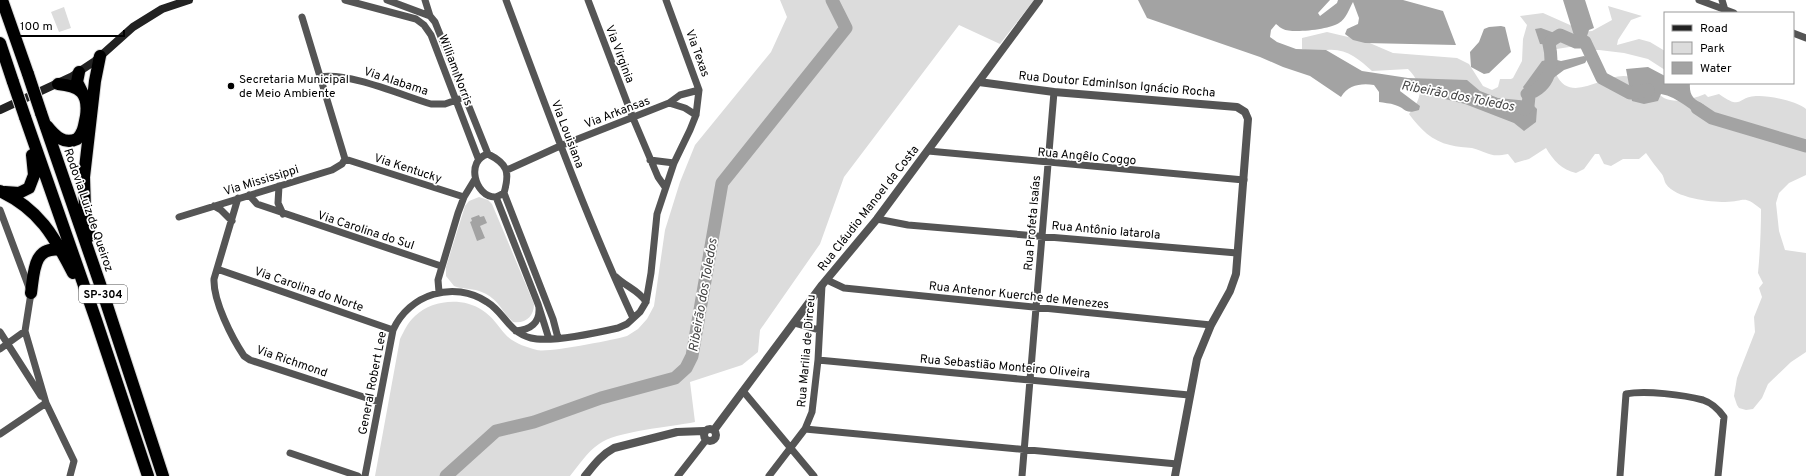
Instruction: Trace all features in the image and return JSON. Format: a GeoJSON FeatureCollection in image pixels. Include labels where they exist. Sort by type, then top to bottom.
{"type":"FeatureCollection","features":[{"type":"Feature","properties":{"kind":"highway","name":"Rodovia Luiz de Queiroz"},"geometry":{"type":"LineString","coordinates":[[2,0],[100,284],[163,476]]}},
{"type":"Feature","properties":{"kind":"highway","name":"SP-304"},"geometry":{"type":"LineString","coordinates":[[0,42],[24,117],[96,320],[148,476]]}},
{"type":"Feature","properties":{"kind":"highway"},"geometry":{"type":"LineString","coordinates":[[100,56],[95,81],[83,195],[100,284]]}},
{"type":"Feature","properties":{"kind":"highway"},"geometry":{"type":"LineString","coordinates":[[42,117],[53,133],[62,140],[72,141],[77,139],[84,130],[87,107],[86,99],[77,82],[81,71],[90,72],[95,81]]}},
{"type":"Feature","properties":{"kind":"highway"},"geometry":{"type":"LineString","coordinates":[[58,84],[69,85],[82,92]]}},
{"type":"Feature","properties":{"kind":"highway"},"geometry":{"type":"LineString","coordinates":[[30,134],[34,168],[32,181],[29,188],[19,193],[0,191],[31,210],[51,233],[96,320]]}},
{"type":"Feature","properties":{"kind":"highway"},"geometry":{"type":"LineString","coordinates":[[30,293],[35,265],[38,258],[48,250],[61,250]]}},
{"type":"Feature","properties":{"kind":"main road"},"geometry":{"type":"LineString","coordinates":[[0,110],[58,84],[81,71],[129,30],[146,18],[162,9],[189,0]]}},
{"type":"Feature","properties":{"kind":"street","name":"William Norris"},"geometry":{"type":"LineString","coordinates":[[345,0],[371,3],[385,10],[416,19],[424,25],[431,35],[478,158]]}},
{"type":"Feature","properties":{"kind":"street"},"geometry":{"type":"LineString","coordinates":[[385,10],[388,0],[430,16]]}},
{"type":"Feature","properties":{"kind":"street","name":"William Norris"},"geometry":{"type":"LineString","coordinates":[[425,0],[430,16],[435,22],[488,154]]}},
{"type":"Feature","properties":{"kind":"street","name":"Via Louisiana"},"geometry":{"type":"LineString","coordinates":[[506,0],[560,146],[613,274],[633,318]]}},
{"type":"Feature","properties":{"kind":"street","name":"Via Virginia"},"geometry":{"type":"LineString","coordinates":[[588,0],[650,160],[665,187]]}},
{"type":"Feature","properties":{"kind":"street","name":"Via Texas"},"geometry":{"type":"LineString","coordinates":[[666,0],[700,90],[696,115]]}},
{"type":"Feature","properties":{"kind":"street","name":"Rua Cláudio Manoel da Costa"},"geometry":{"type":"LineString","coordinates":[[704,436],[712,441],[715,439],[716,436],[714,430],[824,283],[877,219],[928,152],[1039,0]]}},
{"type":"Feature","properties":{"kind":"street"},"geometry":{"type":"LineString","coordinates":[[1698,0],[1731,12]]}},
{"type":"Feature","properties":{"kind":"street"},"geometry":{"type":"LineString","coordinates":[[1722,0],[1725,10]]}},
{"type":"Feature","properties":{"kind":"street"},"geometry":{"type":"LineString","coordinates":[[302,17],[345,159]]}},
{"type":"Feature","properties":{"kind":"street"},"geometry":{"type":"LineString","coordinates":[[1794,33],[1806,38]]}},
{"type":"Feature","properties":{"kind":"street","name":"Via Alabama"},"geometry":{"type":"LineString","coordinates":[[320,77],[331,75],[346,77],[431,104],[445,104],[465,97]]}},
{"type":"Feature","properties":{"kind":"street","name":"Rua Doutor Edminlson Ignácio Rocha"},"geometry":{"type":"LineString","coordinates":[[979,82],[1054,92],[1237,107],[1245,112],[1248,119],[1244,180]]}},
{"type":"Feature","properties":{"kind":"street","name":"Via Arkansas"},"geometry":{"type":"LineString","coordinates":[[507,170],[560,146],[669,103],[680,95],[700,90]]}},
{"type":"Feature","properties":{"kind":"street","name":"Rua Profeta Isaías"},"geometry":{"type":"LineString","coordinates":[[1022,476],[1054,92]]}},
{"type":"Feature","properties":{"kind":"street","name":"Via Arkansas"},"geometry":{"type":"LineString","coordinates":[[669,103],[685,108],[696,115]]}},
{"type":"Feature","properties":{"kind":"street","name":"General Robert Lee"},"geometry":{"type":"LineString","coordinates":[[365,476],[393,330],[406,310],[420,300],[439,292],[457,291],[479,297],[488,302],[498,311],[505,321],[516,331],[530,338],[558,338],[618,328],[633,318],[646,302],[651,273],[657,214],[665,187],[674,163],[696,115]]}},
{"type":"Feature","properties":{"kind":"street","name":"Rua Angêlo Coggo"},"geometry":{"type":"LineString","coordinates":[[928,152],[1048,164],[1244,180]]}},
{"type":"Feature","properties":{"kind":"street"},"geometry":{"type":"LineString","coordinates":[[504,193],[496,197],[480,189],[476,179],[476,162],[478,158],[488,154],[502,163],[507,170],[508,178],[504,193],[551,313],[558,338]]}},
{"type":"Feature","properties":{"kind":"street","name":"Via Mississippi"},"geometry":{"type":"LineString","coordinates":[[179,217],[332,170],[342,164],[345,159]]}},
{"type":"Feature","properties":{"kind":"street","name":"Via Kentucky"},"geometry":{"type":"LineString","coordinates":[[345,159],[464,197]]}},
{"type":"Feature","properties":{"kind":"street"},"geometry":{"type":"LineString","coordinates":[[650,160],[674,163]]}},
{"type":"Feature","properties":{"kind":"street"},"geometry":{"type":"LineString","coordinates":[[439,292],[438,280],[464,197],[476,179]]}},
{"type":"Feature","properties":{"kind":"street"},"geometry":{"type":"LineString","coordinates":[[1175,476],[1197,360],[1211,325],[1230,291],[1236,274],[1244,180]]}},
{"type":"Feature","properties":{"kind":"street"},"geometry":{"type":"LineString","coordinates":[[279,186],[278,203],[283,214]]}},
{"type":"Feature","properties":{"kind":"street"},"geometry":{"type":"LineString","coordinates":[[464,197],[480,189]]}},
{"type":"Feature","properties":{"kind":"street","name":"Via Carolina do Sul"},"geometry":{"type":"LineString","coordinates":[[249,195],[257,204],[283,214],[442,266]]}},
{"type":"Feature","properties":{"kind":"street"},"geometry":{"type":"LineString","coordinates":[[496,197],[538,304],[549,339]]}},
{"type":"Feature","properties":{"kind":"street","name":"Via Richmond"},"geometry":{"type":"LineString","coordinates":[[238,198],[214,280],[213,290],[217,302],[244,356],[250,360],[379,402]]}},
{"type":"Feature","properties":{"kind":"street"},"geometry":{"type":"LineString","coordinates":[[214,206],[221,210],[232,221]]}},
{"type":"Feature","properties":{"kind":"street"},"geometry":{"type":"LineString","coordinates":[[0,210],[30,293],[26,332],[46,403]]}},
{"type":"Feature","properties":{"kind":"street","name":"Rua Antônio Iatarola"},"geometry":{"type":"LineString","coordinates":[[877,219],[908,225],[1042,235],[1237,253]]}},
{"type":"Feature","properties":{"kind":"street","name":"Via Carolina do Norte"},"geometry":{"type":"LineString","coordinates":[[217,269],[393,330]]}},
{"type":"Feature","properties":{"kind":"street","name":"Via Louisiana"},"geometry":{"type":"LineString","coordinates":[[613,274],[623,284],[640,295],[646,302]]}},
{"type":"Feature","properties":{"kind":"street","name":"Rua Antenor Kuerche de Menezes"},"geometry":{"type":"LineString","coordinates":[[824,283],[844,288],[1211,325]]}},
{"type":"Feature","properties":{"kind":"street","name":"Rua Marilia de Dirceu"},"geometry":{"type":"LineString","coordinates":[[769,476],[805,429],[812,412],[824,283]]}},
{"type":"Feature","properties":{"kind":"street"},"geometry":{"type":"LineString","coordinates":[[516,331],[524,331],[534,324],[539,313],[538,304]]}},
{"type":"Feature","properties":{"kind":"street"},"geometry":{"type":"LineString","coordinates":[[794,323],[819,330]]}},
{"type":"Feature","properties":{"kind":"street"},"geometry":{"type":"LineString","coordinates":[[0,332],[46,403],[74,462],[70,476]]}},
{"type":"Feature","properties":{"kind":"street"},"geometry":{"type":"LineString","coordinates":[[0,349],[26,332]]}},
{"type":"Feature","properties":{"kind":"street","name":"Rua Sebastião Monteiro Oliveira"},"geometry":{"type":"LineString","coordinates":[[818,360],[1190,395]]}},
{"type":"Feature","properties":{"kind":"street"},"geometry":{"type":"LineString","coordinates":[[743,391],[814,476]]}},
{"type":"Feature","properties":{"kind":"street"},"geometry":{"type":"LineString","coordinates":[[1620,476],[1626,394],[1636,392],[1668,395],[1704,401],[1718,410],[1724,417],[1718,476]]}},
{"type":"Feature","properties":{"kind":"street"},"geometry":{"type":"LineString","coordinates":[[0,434],[46,403]]}},
{"type":"Feature","properties":{"kind":"street"},"geometry":{"type":"LineString","coordinates":[[805,429],[1177,464]]}},
{"type":"Feature","properties":{"kind":"street"},"geometry":{"type":"LineString","coordinates":[[585,476],[597,460],[614,448],[677,432],[704,436],[678,476]]}},
{"type":"Feature","properties":{"kind":"street"},"geometry":{"type":"LineString","coordinates":[[290,453],[358,476]]}},
{"type":"Feature","properties":{"kind":"green space"},"geometry":{"type":"Polygon","coordinates":[[[780,0],[1034,0],[1000,44],[959,25],[844,177],[820,244],[760,330],[758,352],[742,365],[690,382],[695,422],[644,430],[607,440],[599,444],[591,451],[570,476],[375,476],[400,339],[410,321],[430,306],[447,302],[456,302],[474,306],[489,315],[512,340],[528,348],[537,350],[554,350],[581,346],[627,336],[638,329],[647,319],[654,306],[665,230],[680,182],[695,145],[771,52],[787,17],[780,0]]]}},
{"type":"Feature","properties":{"kind":"green space"},"geometry":{"type":"Polygon","coordinates":[[[1608,6],[1642,16],[1631,20],[1618,40],[1617,45],[1639,39],[1650,42],[1664,50],[1664,69],[1648,59],[1624,53],[1588,50],[1576,46],[1550,50],[1553,68],[1563,83],[1571,87],[1580,88],[1621,76],[1630,77],[1641,82],[1664,98],[1674,101],[1695,98],[1705,94],[1708,97],[1719,94],[1732,102],[1739,102],[1745,98],[1761,96],[1796,103],[1806,109],[1806,175],[1789,183],[1779,193],[1776,203],[1779,231],[1785,250],[1806,253],[1806,352],[1791,362],[1768,384],[1762,398],[1753,409],[1746,410],[1739,408],[1734,396],[1737,378],[1755,332],[1754,317],[1762,297],[1759,288],[1763,283],[1758,273],[1761,209],[1755,204],[1747,200],[1732,202],[1711,201],[1693,198],[1677,193],[1666,184],[1662,174],[1646,153],[1639,159],[1623,159],[1611,166],[1604,164],[1599,154],[1595,154],[1584,169],[1576,173],[1566,170],[1558,164],[1546,148],[1529,159],[1515,163],[1508,154],[1492,155],[1472,148],[1455,146],[1438,141],[1427,134],[1409,114],[1417,102],[1420,92],[1417,81],[1408,69],[1372,71],[1352,55],[1340,51],[1327,50],[1312,52],[1302,49],[1302,38],[1327,32],[1365,41],[1393,53],[1457,58],[1469,64],[1483,86],[1492,90],[1498,87],[1500,79],[1513,78],[1522,61],[1523,39],[1527,25],[1520,16],[1543,13],[1570,25],[1581,32],[1592,31],[1612,20],[1608,6]]]}},
{"type":"Feature","properties":{"kind":"green space"},"geometry":{"type":"Polygon","coordinates":[[[64,7],[71,28],[59,32],[51,12],[64,7]]]}},
{"type":"Feature","properties":{"kind":"green space"},"geometry":{"type":"Polygon","coordinates":[[[479,197],[488,200],[492,204],[534,304],[531,315],[522,322],[513,322],[491,297],[476,290],[454,286],[446,276],[446,267],[465,206],[469,201],[479,197]]]}},
{"type":"Feature","properties":{"kind":"water"},"geometry":{"type":"Polygon","coordinates":[[[1138,0],[1330,0],[1318,13],[1320,16],[1337,3],[1338,0],[1403,0],[1443,11],[1456,45],[1365,43],[1353,40],[1345,34],[1347,29],[1358,24],[1359,18],[1353,2],[1344,19],[1335,25],[1311,30],[1294,31],[1280,28],[1276,24],[1271,30],[1270,37],[1277,42],[1296,49],[1326,50],[1362,71],[1408,78],[1467,80],[1480,91],[1498,98],[1529,101],[1537,109],[1536,122],[1524,131],[1514,123],[1465,104],[1401,88],[1400,91],[1420,106],[1419,110],[1410,112],[1393,104],[1379,102],[1379,92],[1374,85],[1364,84],[1351,87],[1341,97],[1310,76],[1147,18],[1138,0]]]}},
{"type":"Feature","properties":{"kind":"water"},"geometry":{"type":"Polygon","coordinates":[[[1563,0],[1585,0],[1594,28],[1589,30],[1585,42],[1576,42],[1563,0]]]}},
{"type":"Feature","properties":{"kind":"water"},"geometry":{"type":"Polygon","coordinates":[[[1501,26],[1505,27],[1511,52],[1489,73],[1484,74],[1471,67],[1470,52],[1479,42],[1484,29],[1501,26]]]}},
{"type":"Feature","properties":{"kind":"water"},"geometry":{"type":"Polygon","coordinates":[[[1541,28],[1560,35],[1558,38],[1552,40],[1554,45],[1540,44],[1535,29],[1541,28]]]}},
{"type":"Feature","properties":{"kind":"water"},"geometry":{"type":"Polygon","coordinates":[[[1584,56],[1588,58],[1585,63],[1564,70],[1536,91],[1527,94],[1523,87],[1542,61],[1553,59],[1561,61],[1584,56]]]}},
{"type":"Feature","properties":{"kind":"water"},"geometry":{"type":"Polygon","coordinates":[[[1648,67],[1664,75],[1664,84],[1690,84],[1692,96],[1704,105],[1704,109],[1710,112],[1712,118],[1706,120],[1679,101],[1661,94],[1658,101],[1644,104],[1632,101],[1626,69],[1648,67]]]}},
{"type":"Feature","properties":{"kind":"water"},"geometry":{"type":"Polygon","coordinates":[[[479,215],[480,217],[484,216],[487,223],[480,226],[485,238],[477,241],[470,222],[472,221],[471,218],[479,215]]]}},
{"type":"Feature","properties":{"kind":"waterway","name":"Ribeirão dos Toledos"},"geometry":{"type":"LineString","coordinates":[[446,476],[496,431],[534,422],[601,398],[675,378],[686,368],[692,356],[722,183],[846,28],[832,0]]}},
{"type":"Feature","properties":{"kind":"waterway","name":"Ribeirão dos Toledos"},"geometry":{"type":"LineString","coordinates":[[1518,107],[1525,109],[1528,106],[1529,96],[1527,94],[1535,91],[1545,81],[1551,60],[1549,44],[1560,35],[1576,42],[1585,42],[1602,78],[1630,93],[1648,90]]}},
{"type":"Feature","properties":{"kind":"waterway","name":"Ribeirão dos Toledos"},"geometry":{"type":"LineString","coordinates":[[1697,108],[1712,118],[1806,146]]}},
{"type":"Feature","properties":{"kind":"place","name":"Secretaria Municipal de Meio Ambiente"},"geometry":{"type":"Point","coordinates":[231,86]}}]}
